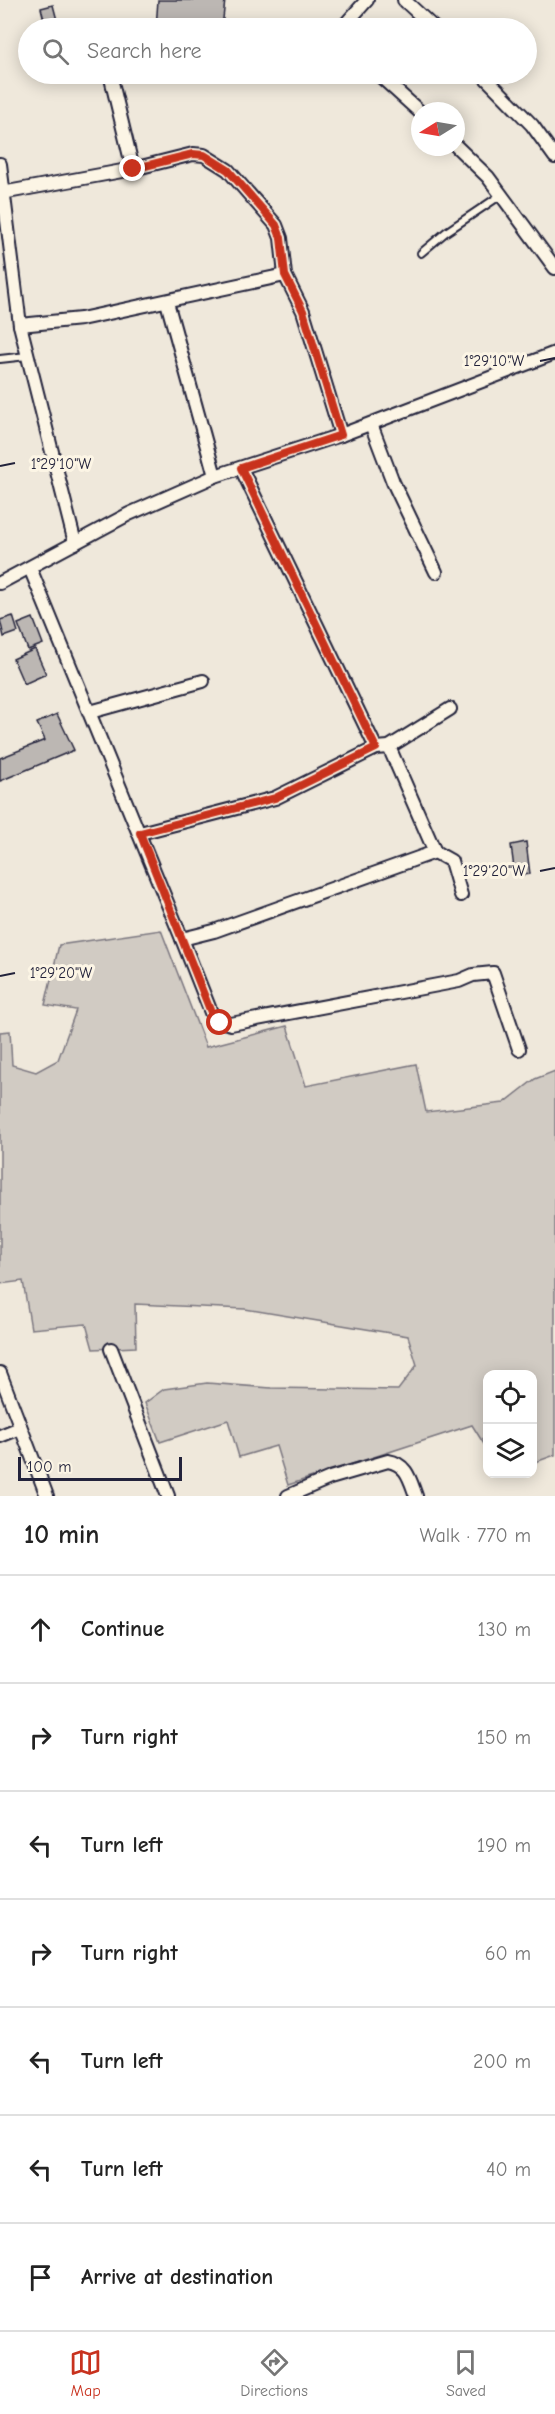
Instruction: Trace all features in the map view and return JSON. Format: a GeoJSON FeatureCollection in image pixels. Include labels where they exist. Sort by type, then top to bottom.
{"type":"FeatureCollection","features":[{"type":"Feature","properties":{"kind":"street"},"geometry":{"type":"LineString","coordinates":[[351,18],[367,0]]}},
{"type":"Feature","properties":{"kind":"street"},"geometry":{"type":"LineString","coordinates":[[404,0],[423,18]]}},
{"type":"Feature","properties":{"kind":"street"},"geometry":{"type":"LineString","coordinates":[[112,84],[133,169]]}},
{"type":"Feature","properties":{"kind":"street"},"geometry":{"type":"LineString","coordinates":[[389,84],[411,104]]}},
{"type":"Feature","properties":{"kind":"street"},"geometry":{"type":"LineString","coordinates":[[492,84],[532,125],[555,157]]}},
{"type":"Feature","properties":{"kind":"street"},"geometry":{"type":"LineString","coordinates":[[2,193],[133,169],[193,154],[215,159],[228,170],[276,225],[281,238],[285,275],[303,311],[341,435]]}},
{"type":"Feature","properties":{"kind":"street"},"geometry":{"type":"LineString","coordinates":[[465,155],[488,177],[555,268]]}},
{"type":"Feature","properties":{"kind":"street"},"geometry":{"type":"LineString","coordinates":[[0,164],[6,268],[75,543]]}},
{"type":"Feature","properties":{"kind":"street"},"geometry":{"type":"LineString","coordinates":[[20,325],[81,319],[285,275]]}},
{"type":"Feature","properties":{"kind":"street"},"geometry":{"type":"LineString","coordinates":[[167,302],[215,476]]}},
{"type":"Feature","properties":{"kind":"street"},"geometry":{"type":"LineString","coordinates":[[0,583],[129,514],[215,476],[341,435],[555,353]]}},
{"type":"Feature","properties":{"kind":"street"},"geometry":{"type":"LineString","coordinates":[[370,424],[393,482],[436,573]]}},
{"type":"Feature","properties":{"kind":"street"},"geometry":{"type":"LineString","coordinates":[[241,468],[435,852],[451,861],[461,895]]}},
{"type":"Feature","properties":{"kind":"street"},"geometry":{"type":"LineString","coordinates":[[30,567],[140,833],[214,1020],[231,1024],[459,981],[473,975],[493,973],[519,1049]]}},
{"type":"Feature","properties":{"kind":"street"},"geometry":{"type":"LineString","coordinates":[[90,712],[203,681]]}},
{"type":"Feature","properties":{"kind":"street"},"geometry":{"type":"LineString","coordinates":[[140,833],[275,798],[382,748],[450,709]]}},
{"type":"Feature","properties":{"kind":"street"},"geometry":{"type":"LineString","coordinates":[[182,939],[214,931],[435,852]]}},
{"type":"Feature","properties":{"kind":"street"},"geometry":{"type":"LineString","coordinates":[[111,1349],[168,1496]]}},
{"type":"Feature","properties":{"kind":"street"},"geometry":{"type":"LineString","coordinates":[[0,1373],[48,1496]]}},
{"type":"Feature","properties":{"kind":"street"},"geometry":{"type":"LineString","coordinates":[[0,1436],[20,1428]]}},
{"type":"Feature","properties":{"kind":"street"},"geometry":{"type":"LineString","coordinates":[[288,1496],[330,1478],[388,1461],[398,1463],[406,1471],[416,1496]]}},
{"type":"Feature","properties":{"kind":"lane"},"geometry":{"type":"LineString","coordinates":[[421,253],[434,241],[501,195]]}},
{"type":"Feature","properties":{"kind":"lane"},"geometry":{"type":"LineString","coordinates":[[0,359],[28,356]]}},
{"type":"Feature","properties":{"kind":"shaded area"},"geometry":{"type":"Polygon","coordinates":[[[161,930],[206,1047],[287,1026],[306,1086],[416,1064],[426,1112],[504,1103],[535,1079],[555,1071],[555,1455],[537,1462],[537,1370],[483,1370],[483,1443],[472,1425],[288,1485],[276,1446],[239,1457],[228,1420],[160,1442],[145,1403],[164,1389],[207,1383],[271,1388],[398,1390],[417,1365],[408,1336],[245,1309],[135,1304],[136,1347],[93,1349],[86,1324],[31,1329],[23,1281],[0,1284],[0,1032],[10,1031],[12,1065],[36,1072],[58,1060],[76,1010],[45,1005],[59,945],[161,930]]]}},
{"type":"Feature","properties":{"kind":"building"},"geometry":{"type":"Polygon","coordinates":[[[158,0],[225,0],[223,18],[157,18],[158,0]]]}},
{"type":"Feature","properties":{"kind":"building"},"geometry":{"type":"Polygon","coordinates":[[[53,5],[56,18],[44,18],[41,8],[53,5]]]}},
{"type":"Feature","properties":{"kind":"building"},"geometry":{"type":"Polygon","coordinates":[[[13,616],[18,632],[4,637],[0,620],[13,616]]]}},
{"type":"Feature","properties":{"kind":"building"},"geometry":{"type":"Polygon","coordinates":[[[33,618],[43,644],[28,650],[18,624],[33,618]]]}},
{"type":"Feature","properties":{"kind":"building"},"geometry":{"type":"Polygon","coordinates":[[[35,649],[46,674],[24,684],[13,659],[35,649]]]}},
{"type":"Feature","properties":{"kind":"building"},"geometry":{"type":"Polygon","coordinates":[[[57,714],[74,750],[0,781],[0,758],[45,740],[37,723],[57,714]]]}},
{"type":"Feature","properties":{"kind":"building"},"geometry":{"type":"Polygon","coordinates":[[[526,842],[530,874],[515,876],[511,845],[526,842]]]}},
{"type":"Feature","properties":{"kind":"route"},"geometry":{"type":"LineString","coordinates":[[133,169],[193,154],[215,159],[228,170],[276,225],[281,238],[285,275],[303,311],[341,435],[241,468],[376,748],[275,798],[140,833],[214,1020],[220,1023]]}}]}
